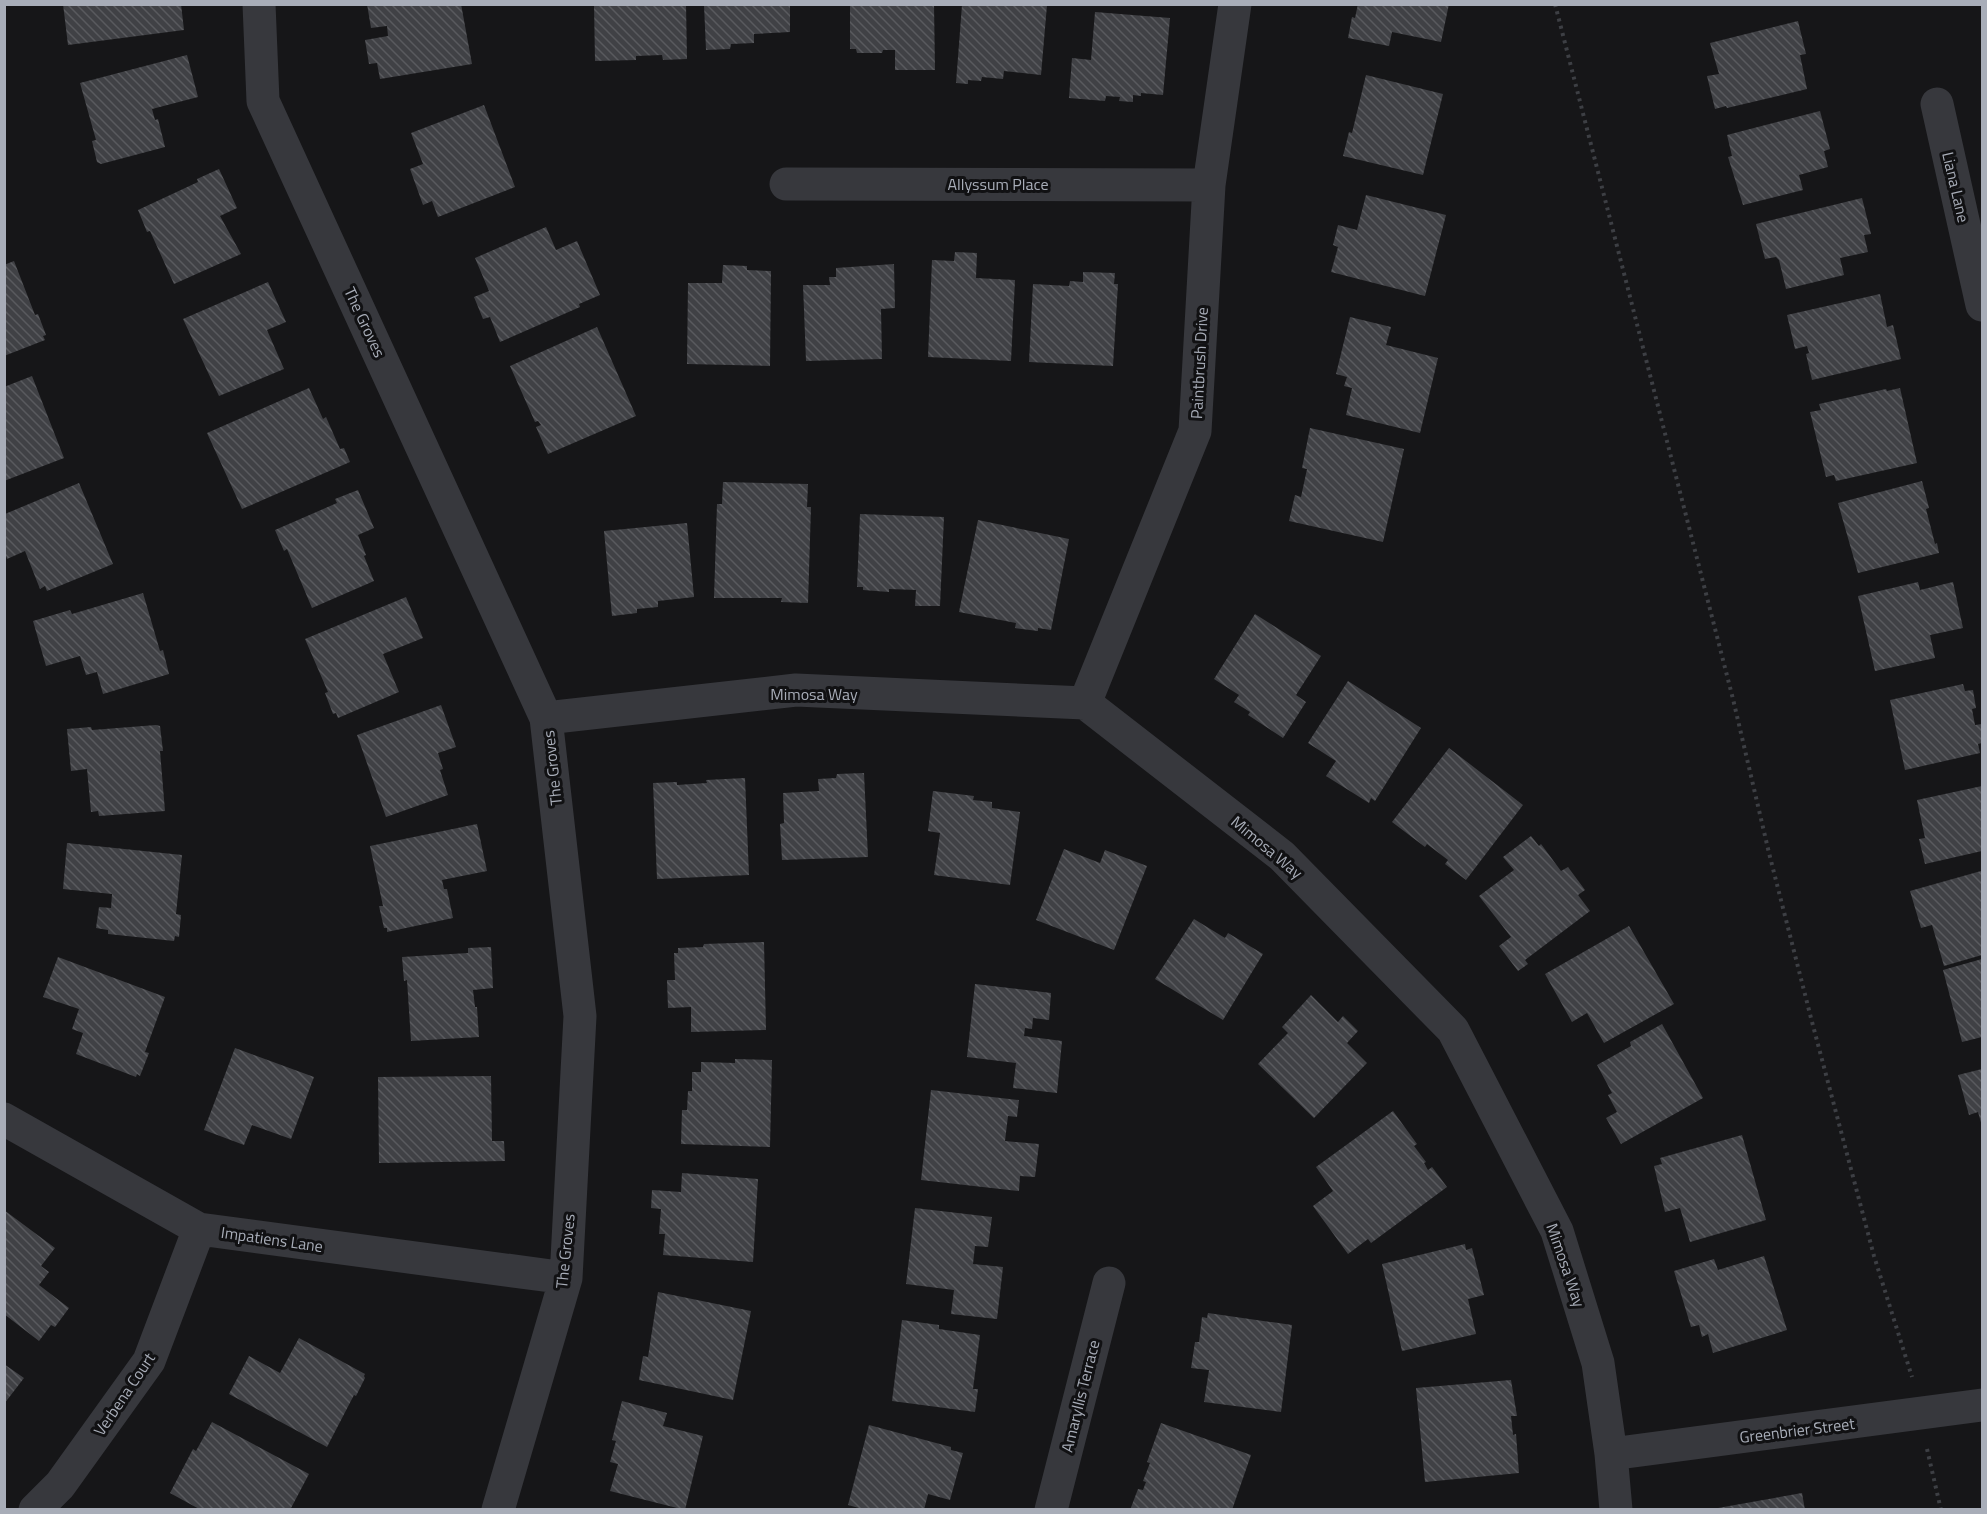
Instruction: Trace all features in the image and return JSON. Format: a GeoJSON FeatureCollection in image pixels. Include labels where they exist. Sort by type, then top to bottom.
{"type":"FeatureCollection","features":[{"type":"Feature","properties":{"kind":"street","name":"The Groves"},"geometry":{"type":"LineString","coordinates":[[259,4],[263,101],[546,718],[580,1016],[566,1278],[498,1509]]}},
{"type":"Feature","properties":{"kind":"street","name":"Paintbrush Drive"},"geometry":{"type":"LineString","coordinates":[[1085,703],[1195,430],[1209,185],[1235,4]]}},
{"type":"Feature","properties":{"kind":"street","name":"Liana Lane"},"geometry":{"type":"LineString","coordinates":[[1937,104],[1983,305]]}},
{"type":"Feature","properties":{"kind":"street","name":"Allyssum Place"},"geometry":{"type":"LineString","coordinates":[[786,184],[1209,185]]}},
{"type":"Feature","properties":{"kind":"street","name":"Mimosa Way"},"geometry":{"type":"LineString","coordinates":[[546,718],[796,690],[1085,703],[1282,856],[1453,1030],[1557,1231],[1598,1363],[1616,1509]]}},
{"type":"Feature","properties":{"kind":"street","name":"Impatiens Lane"},"geometry":{"type":"LineString","coordinates":[[4,1119],[199,1229],[566,1278]]}},
{"type":"Feature","properties":{"kind":"street","name":"Verbena Court"},"geometry":{"type":"LineString","coordinates":[[35,1509],[60,1485],[150,1361],[199,1229]]}},
{"type":"Feature","properties":{"kind":"street","name":"Amaryllis Terrace"},"geometry":{"type":"LineString","coordinates":[[1051,1509],[1109,1282]]}},
{"type":"Feature","properties":{"kind":"street","name":"Greenbrier Street"},"geometry":{"type":"LineString","coordinates":[[1611,1454],[1983,1405]]}},
{"type":"Feature","properties":{"kind":"path"},"geometry":{"type":"LineString","coordinates":[[1555,4],[1730,688],[1806,996],[1874,1256],[1907,1358],[1941,1509]]}},
{"type":"Feature","properties":{"kind":"building"},"geometry":{"type":"Polygon","coordinates":[[[63,4],[181,4],[184,30],[68,45],[63,4]]]}},
{"type":"Feature","properties":{"kind":"building"},"geometry":{"type":"Polygon","coordinates":[[[367,4],[461,4],[472,64],[380,79],[377,63],[369,64],[365,40],[388,36],[387,26],[371,28],[367,4]]]}},
{"type":"Feature","properties":{"kind":"building"},"geometry":{"type":"Polygon","coordinates":[[[594,4],[686,4],[687,59],[663,60],[662,55],[636,56],[636,60],[595,61],[594,4]]]}},
{"type":"Feature","properties":{"kind":"building"},"geometry":{"type":"Polygon","coordinates":[[[850,4],[934,4],[935,70],[895,70],[895,50],[883,50],[882,53],[857,53],[856,49],[850,49],[850,4]]]}},
{"type":"Feature","properties":{"kind":"building"},"geometry":{"type":"Polygon","coordinates":[[[1358,4],[1449,4],[1441,42],[1392,32],[1389,46],[1348,38],[1352,17],[1355,18],[1358,4]]]}},
{"type":"Feature","properties":{"kind":"building"},"geometry":{"type":"Polygon","coordinates":[[[704,5],[790,5],[790,32],[754,34],[754,43],[731,44],[730,49],[706,50],[704,5]]]}},
{"type":"Feature","properties":{"kind":"building"},"geometry":{"type":"Polygon","coordinates":[[[962,5],[1047,5],[1041,75],[1004,71],[1003,79],[982,77],[981,81],[968,80],[968,84],[956,83],[962,5]]]}},
{"type":"Feature","properties":{"kind":"building"},"geometry":{"type":"Polygon","coordinates":[[[1095,12],[1170,18],[1163,95],[1141,93],[1141,96],[1133,95],[1133,102],[1119,101],[1120,97],[1106,96],[1105,101],[1069,98],[1072,58],[1091,60],[1095,12]]]}},
{"type":"Feature","properties":{"kind":"building"},"geometry":{"type":"Polygon","coordinates":[[[1798,21],[1806,54],[1800,55],[1807,89],[1715,109],[1707,76],[1719,74],[1710,43],[1798,21]]]}},
{"type":"Feature","properties":{"kind":"building"},"geometry":{"type":"Polygon","coordinates":[[[187,55],[198,97],[152,109],[155,120],[158,119],[165,147],[101,164],[97,162],[92,141],[96,140],[80,83],[187,55]]]}},
{"type":"Feature","properties":{"kind":"building"},"geometry":{"type":"Polygon","coordinates":[[[1366,75],[1443,94],[1423,175],[1343,156],[1349,132],[1352,133],[1366,75]]]}},
{"type":"Feature","properties":{"kind":"building"},"geometry":{"type":"Polygon","coordinates":[[[484,105],[515,187],[438,217],[432,201],[423,205],[410,169],[423,164],[411,133],[484,105]]]}},
{"type":"Feature","properties":{"kind":"building"},"geometry":{"type":"Polygon","coordinates":[[[1820,111],[1830,149],[1824,151],[1828,167],[1799,175],[1803,190],[1743,205],[1728,157],[1732,156],[1727,135],[1820,111]]]}},
{"type":"Feature","properties":{"kind":"building"},"geometry":{"type":"Polygon","coordinates":[[[219,169],[237,208],[220,216],[241,254],[174,284],[138,210],[198,182],[197,179],[219,169]]]}},
{"type":"Feature","properties":{"kind":"building"},"geometry":{"type":"Polygon","coordinates":[[[1366,195],[1446,215],[1425,296],[1331,272],[1338,247],[1333,245],[1338,225],[1357,230],[1366,195]]]}},
{"type":"Feature","properties":{"kind":"building"},"geometry":{"type":"Polygon","coordinates":[[[1862,198],[1871,234],[1864,235],[1868,252],[1840,258],[1844,275],[1786,289],[1779,260],[1776,257],[1765,259],[1756,224],[1862,198]]]}},
{"type":"Feature","properties":{"kind":"building"},"geometry":{"type":"Polygon","coordinates":[[[546,227],[556,250],[577,241],[600,295],[579,304],[580,307],[500,342],[490,317],[483,319],[474,297],[489,291],[475,258],[546,227]]]}},
{"type":"Feature","properties":{"kind":"building"},"geometry":{"type":"Polygon","coordinates":[[[955,252],[977,253],[976,278],[1015,280],[1011,361],[928,357],[932,260],[954,261],[955,252]]]}},
{"type":"Feature","properties":{"kind":"building"},"geometry":{"type":"Polygon","coordinates":[[[14,261],[35,315],[38,314],[46,335],[43,336],[45,340],[4,356],[4,265],[14,261]]]}},
{"type":"Feature","properties":{"kind":"building"},"geometry":{"type":"Polygon","coordinates":[[[894,264],[895,308],[881,309],[882,359],[806,361],[803,285],[830,285],[829,277],[836,277],[836,268],[894,264]]]}},
{"type":"Feature","properties":{"kind":"building"},"geometry":{"type":"Polygon","coordinates":[[[723,265],[747,266],[747,270],[771,271],[770,366],[687,364],[688,283],[722,283],[723,265]]]}},
{"type":"Feature","properties":{"kind":"building"},"geometry":{"type":"Polygon","coordinates":[[[1083,272],[1115,273],[1114,284],[1118,284],[1113,366],[1029,362],[1033,284],[1069,286],[1070,281],[1083,282],[1083,272]]]}},
{"type":"Feature","properties":{"kind":"building"},"geometry":{"type":"Polygon","coordinates":[[[268,282],[286,322],[267,330],[284,369],[219,396],[183,319],[268,282]]]}},
{"type":"Feature","properties":{"kind":"building"},"geometry":{"type":"Polygon","coordinates":[[[1880,294],[1887,327],[1893,325],[1901,359],[1812,380],[1806,354],[1809,353],[1807,346],[1795,349],[1787,315],[1880,294]]]}},
{"type":"Feature","properties":{"kind":"building"},"geometry":{"type":"Polygon","coordinates":[[[1350,317],[1391,327],[1386,345],[1438,358],[1420,433],[1346,415],[1352,388],[1344,386],[1347,377],[1336,374],[1350,317]]]}},
{"type":"Feature","properties":{"kind":"building"},"geometry":{"type":"Polygon","coordinates":[[[597,327],[636,416],[548,454],[536,427],[541,425],[538,421],[535,422],[510,366],[597,327]]]}},
{"type":"Feature","properties":{"kind":"building"},"geometry":{"type":"Polygon","coordinates":[[[32,376],[64,458],[4,481],[4,387],[32,376]]]}},
{"type":"Feature","properties":{"kind":"building"},"geometry":{"type":"Polygon","coordinates":[[[309,388],[323,419],[326,417],[340,449],[344,448],[350,462],[242,509],[207,433],[309,388]]]}},
{"type":"Feature","properties":{"kind":"building"},"geometry":{"type":"Polygon","coordinates":[[[1900,388],[1917,463],[1836,481],[1834,475],[1826,477],[1810,412],[1821,410],[1819,404],[1900,388]]]}},
{"type":"Feature","properties":{"kind":"building"},"geometry":{"type":"Polygon","coordinates":[[[1310,428],[1404,449],[1383,542],[1289,521],[1295,495],[1301,497],[1307,469],[1302,468],[1310,428]]]}},
{"type":"Feature","properties":{"kind":"building"},"geometry":{"type":"Polygon","coordinates":[[[1922,481],[1929,508],[1926,509],[1939,553],[1858,573],[1838,503],[1922,481]]]}},
{"type":"Feature","properties":{"kind":"building"},"geometry":{"type":"Polygon","coordinates":[[[723,482],[808,484],[807,507],[811,507],[808,603],[781,602],[782,598],[714,598],[717,504],[722,504],[723,482]]]}},
{"type":"Feature","properties":{"kind":"building"},"geometry":{"type":"Polygon","coordinates":[[[79,483],[113,564],[47,591],[45,586],[40,589],[25,551],[7,559],[5,514],[79,483]]]}},
{"type":"Feature","properties":{"kind":"building"},"geometry":{"type":"Polygon","coordinates":[[[358,490],[374,528],[358,535],[374,581],[312,608],[287,549],[284,551],[275,530],[337,503],[335,499],[358,490]]]}},
{"type":"Feature","properties":{"kind":"building"},"geometry":{"type":"Polygon","coordinates":[[[860,514],[944,517],[940,606],[915,606],[916,590],[889,589],[889,592],[863,590],[863,587],[857,587],[860,514]]]}},
{"type":"Feature","properties":{"kind":"building"},"geometry":{"type":"Polygon","coordinates":[[[978,520],[1069,539],[1051,630],[1015,628],[1016,623],[959,612],[978,520]]]}},
{"type":"Feature","properties":{"kind":"building"},"geometry":{"type":"Polygon","coordinates":[[[687,523],[694,597],[658,601],[658,607],[637,609],[637,613],[612,616],[604,531],[687,523]]]}},
{"type":"Feature","properties":{"kind":"building"},"geometry":{"type":"Polygon","coordinates":[[[1918,582],[1920,590],[1953,582],[1963,628],[1930,635],[1935,658],[1875,671],[1858,596],[1918,582]]]}},
{"type":"Feature","properties":{"kind":"building"},"geometry":{"type":"Polygon","coordinates":[[[143,593],[169,674],[103,694],[97,672],[86,675],[80,656],[46,666],[33,621],[70,610],[72,614],[143,593]]]}},
{"type":"Feature","properties":{"kind":"building"},"geometry":{"type":"Polygon","coordinates":[[[406,597],[423,638],[383,654],[399,692],[338,718],[336,713],[333,714],[325,693],[328,692],[305,639],[406,597]]]}},
{"type":"Feature","properties":{"kind":"building"},"geometry":{"type":"Polygon","coordinates":[[[1255,614],[1321,656],[1296,695],[1306,702],[1283,738],[1248,715],[1250,712],[1234,702],[1239,695],[1214,679],[1255,614]]]}},
{"type":"Feature","properties":{"kind":"building"},"geometry":{"type":"Polygon","coordinates":[[[1348,681],[1421,728],[1375,801],[1371,798],[1369,803],[1326,776],[1336,761],[1308,743],[1348,681]]]}},
{"type":"Feature","properties":{"kind":"building"},"geometry":{"type":"Polygon","coordinates":[[[1963,684],[1965,691],[1973,690],[1976,708],[1972,709],[1975,725],[1982,724],[1982,743],[1978,744],[1980,753],[1905,770],[1890,700],[1963,684]]]}},
{"type":"Feature","properties":{"kind":"building"},"geometry":{"type":"Polygon","coordinates":[[[441,705],[456,747],[438,753],[443,769],[440,770],[448,795],[386,817],[357,735],[441,705]]]}},
{"type":"Feature","properties":{"kind":"building"},"geometry":{"type":"Polygon","coordinates":[[[160,726],[163,751],[160,751],[165,811],[99,816],[98,811],[91,812],[87,769],[71,771],[67,729],[91,727],[92,730],[160,726]]]}},
{"type":"Feature","properties":{"kind":"building"},"geometry":{"type":"Polygon","coordinates":[[[1449,748],[1523,805],[1466,880],[1445,864],[1448,860],[1427,844],[1425,847],[1392,822],[1449,748]]]}},
{"type":"Feature","properties":{"kind":"building"},"geometry":{"type":"Polygon","coordinates":[[[864,773],[868,857],[782,860],[780,824],[784,823],[783,793],[819,791],[818,779],[836,778],[837,774],[864,773]]]}},
{"type":"Feature","properties":{"kind":"building"},"geometry":{"type":"Polygon","coordinates":[[[745,778],[749,875],[657,879],[653,783],[677,782],[677,785],[707,783],[706,780],[745,778]]]}},
{"type":"Feature","properties":{"kind":"building"},"geometry":{"type":"Polygon","coordinates":[[[1982,786],[1982,851],[1925,864],[1919,839],[1925,838],[1917,800],[1982,786]]]}},
{"type":"Feature","properties":{"kind":"building"},"geometry":{"type":"Polygon","coordinates":[[[933,791],[974,796],[973,800],[992,802],[992,808],[1020,812],[1010,885],[934,875],[940,833],[928,831],[933,791]]]}},
{"type":"Feature","properties":{"kind":"building"},"geometry":{"type":"Polygon","coordinates":[[[477,824],[487,871],[442,880],[444,889],[447,889],[453,918],[387,932],[379,906],[383,906],[370,846],[477,824]]]}},
{"type":"Feature","properties":{"kind":"building"},"geometry":{"type":"Polygon","coordinates":[[[1531,836],[1539,846],[1541,844],[1561,871],[1568,867],[1585,890],[1578,895],[1590,911],[1525,960],[1528,964],[1518,971],[1499,946],[1511,937],[1479,896],[1514,870],[1503,857],[1531,836]]]}},
{"type":"Feature","properties":{"kind":"building"},"geometry":{"type":"Polygon","coordinates":[[[67,843],[182,855],[176,914],[181,915],[179,937],[175,936],[174,941],[108,934],[108,930],[96,928],[99,907],[111,908],[112,894],[63,889],[67,843]]]}},
{"type":"Feature","properties":{"kind":"building"},"geometry":{"type":"Polygon","coordinates":[[[1064,849],[1100,863],[1105,850],[1147,866],[1114,950],[1036,920],[1064,849]]]}},
{"type":"Feature","properties":{"kind":"building"},"geometry":{"type":"Polygon","coordinates":[[[1981,871],[1982,955],[1944,966],[1932,925],[1921,928],[1910,891],[1981,871]]]}},
{"type":"Feature","properties":{"kind":"building"},"geometry":{"type":"Polygon","coordinates":[[[1194,919],[1225,938],[1228,933],[1263,954],[1223,1020],[1155,979],[1194,919]]]}},
{"type":"Feature","properties":{"kind":"building"},"geometry":{"type":"Polygon","coordinates":[[[1629,926],[1674,1004],[1604,1043],[1587,1013],[1572,1022],[1545,974],[1629,926]]]}},
{"type":"Feature","properties":{"kind":"building"},"geometry":{"type":"Polygon","coordinates":[[[764,942],[766,1030],[691,1032],[691,1007],[668,1008],[667,980],[675,980],[674,953],[678,953],[678,948],[703,947],[704,944],[764,942]]]}},
{"type":"Feature","properties":{"kind":"building"},"geometry":{"type":"Polygon","coordinates":[[[491,947],[493,988],[473,990],[475,1007],[477,1007],[479,1037],[411,1041],[407,980],[404,981],[402,957],[468,953],[468,948],[491,947]]]}},
{"type":"Feature","properties":{"kind":"building"},"geometry":{"type":"Polygon","coordinates":[[[58,957],[165,997],[145,1052],[149,1053],[140,1076],[137,1074],[136,1077],[76,1054],[83,1033],[72,1029],[79,1009],[43,997],[58,957]]]}},
{"type":"Feature","properties":{"kind":"building"},"geometry":{"type":"Polygon","coordinates":[[[1982,959],[1982,1037],[1962,1042],[1943,970],[1982,959]]]}},
{"type":"Feature","properties":{"kind":"building"},"geometry":{"type":"Polygon","coordinates":[[[975,984],[1051,993],[1049,1020],[1033,1018],[1032,1029],[1025,1028],[1024,1036],[1062,1041],[1057,1093],[1013,1088],[1016,1063],[967,1057],[975,984]]]}},
{"type":"Feature","properties":{"kind":"building"},"geometry":{"type":"Polygon","coordinates":[[[1311,995],[1338,1022],[1343,1016],[1358,1031],[1347,1043],[1367,1063],[1314,1118],[1258,1064],[1288,1033],[1282,1027],[1311,995]]]}},
{"type":"Feature","properties":{"kind":"building"},"geometry":{"type":"Polygon","coordinates":[[[1662,1024],[1703,1098],[1621,1144],[1606,1118],[1617,1112],[1608,1095],[1612,1093],[1597,1065],[1631,1046],[1630,1042],[1662,1024]]]}},
{"type":"Feature","properties":{"kind":"building"},"geometry":{"type":"Polygon","coordinates":[[[235,1048],[314,1077],[291,1139],[252,1125],[244,1145],[204,1130],[235,1048]]]}},
{"type":"Feature","properties":{"kind":"building"},"geometry":{"type":"Polygon","coordinates":[[[735,1059],[772,1060],[770,1147],[681,1144],[682,1110],[687,1110],[688,1091],[692,1091],[692,1072],[701,1072],[701,1062],[735,1063],[735,1059]]]}},
{"type":"Feature","properties":{"kind":"building"},"geometry":{"type":"Polygon","coordinates":[[[1982,1069],[1982,1126],[1978,1112],[1969,1115],[1958,1075],[1982,1069]]]}},
{"type":"Feature","properties":{"kind":"building"},"geometry":{"type":"Polygon","coordinates":[[[491,1076],[492,1141],[504,1141],[505,1161],[379,1163],[378,1077],[491,1076]]]}},
{"type":"Feature","properties":{"kind":"building"},"geometry":{"type":"Polygon","coordinates":[[[931,1090],[1019,1100],[1017,1117],[1008,1116],[1005,1141],[1039,1144],[1035,1177],[1020,1176],[1019,1191],[921,1180],[931,1090]]]}},
{"type":"Feature","properties":{"kind":"building"},"geometry":{"type":"Polygon","coordinates":[[[1393,1111],[1417,1144],[1414,1146],[1426,1162],[1424,1163],[1428,1170],[1432,1167],[1447,1187],[1371,1243],[1368,1239],[1348,1254],[1313,1206],[1333,1191],[1316,1167],[1393,1111]]]}},
{"type":"Feature","properties":{"kind":"building"},"geometry":{"type":"Polygon","coordinates":[[[1742,1135],[1766,1220],[1690,1242],[1680,1208],[1665,1212],[1654,1166],[1662,1164],[1660,1158],[1742,1135]]]}},
{"type":"Feature","properties":{"kind":"building"},"geometry":{"type":"Polygon","coordinates":[[[682,1173],[758,1179],[753,1262],[663,1255],[665,1234],[659,1234],[661,1209],[651,1208],[652,1190],[681,1192],[682,1173]]]}},
{"type":"Feature","properties":{"kind":"building"},"geometry":{"type":"Polygon","coordinates":[[[915,1208],[992,1217],[988,1247],[975,1246],[973,1264],[1003,1267],[997,1319],[951,1314],[954,1290],[906,1284],[915,1208]]]}},
{"type":"Feature","properties":{"kind":"building"},"geometry":{"type":"Polygon","coordinates":[[[4,1210],[55,1248],[41,1266],[49,1272],[39,1285],[69,1308],[55,1327],[51,1325],[39,1341],[4,1314],[4,1210]]]}},
{"type":"Feature","properties":{"kind":"building"},"geometry":{"type":"Polygon","coordinates":[[[1465,1244],[1466,1250],[1472,1248],[1484,1295],[1468,1299],[1476,1334],[1402,1351],[1382,1264],[1465,1244]]]}},
{"type":"Feature","properties":{"kind":"building"},"geometry":{"type":"Polygon","coordinates":[[[1764,1256],[1787,1330],[1713,1353],[1708,1334],[1702,1337],[1699,1325],[1691,1327],[1674,1271],[1714,1259],[1718,1270],[1764,1256]]]}},
{"type":"Feature","properties":{"kind":"building"},"geometry":{"type":"Polygon","coordinates":[[[658,1292],[751,1311],[733,1400],[639,1380],[643,1356],[648,1357],[658,1292]]]}},
{"type":"Feature","properties":{"kind":"building"},"geometry":{"type":"Polygon","coordinates":[[[1208,1313],[1292,1325],[1281,1412],[1204,1402],[1209,1370],[1191,1368],[1195,1342],[1199,1342],[1202,1317],[1207,1318],[1208,1313]]]}},
{"type":"Feature","properties":{"kind":"building"},"geometry":{"type":"Polygon","coordinates":[[[902,1320],[939,1325],[939,1329],[980,1335],[973,1389],[978,1389],[975,1412],[892,1401],[902,1320]]]}},
{"type":"Feature","properties":{"kind":"building"},"geometry":{"type":"Polygon","coordinates":[[[299,1338],[365,1374],[356,1396],[354,1395],[327,1447],[229,1394],[249,1356],[280,1373],[299,1338]]]}},
{"type":"Feature","properties":{"kind":"building"},"geometry":{"type":"Polygon","coordinates":[[[4,1364],[24,1378],[4,1404],[4,1364]]]}},
{"type":"Feature","properties":{"kind":"building"},"geometry":{"type":"Polygon","coordinates":[[[1511,1380],[1517,1416],[1511,1416],[1513,1435],[1516,1434],[1519,1473],[1425,1482],[1416,1388],[1511,1380]]]}},
{"type":"Feature","properties":{"kind":"building"},"geometry":{"type":"Polygon","coordinates":[[[622,1401],[667,1413],[663,1426],[703,1436],[685,1510],[610,1491],[618,1464],[610,1462],[616,1441],[612,1440],[622,1401]]]}},
{"type":"Feature","properties":{"kind":"building"},"geometry":{"type":"Polygon","coordinates":[[[212,1422],[309,1474],[290,1510],[201,1510],[170,1493],[193,1449],[196,1451],[212,1422]]]}},
{"type":"Feature","properties":{"kind":"building"},"geometry":{"type":"Polygon","coordinates":[[[1161,1423],[1251,1455],[1232,1510],[1130,1510],[1138,1489],[1143,1490],[1146,1482],[1143,1481],[1150,1463],[1147,1462],[1161,1423]]]}},
{"type":"Feature","properties":{"kind":"building"},"geometry":{"type":"Polygon","coordinates":[[[869,1425],[951,1447],[951,1450],[963,1453],[950,1500],[928,1494],[924,1510],[866,1510],[848,1505],[869,1425]]]}},
{"type":"Feature","properties":{"kind":"building"},"geometry":{"type":"Polygon","coordinates":[[[1802,1493],[1805,1510],[1718,1510],[1718,1508],[1802,1493]]]}}]}
